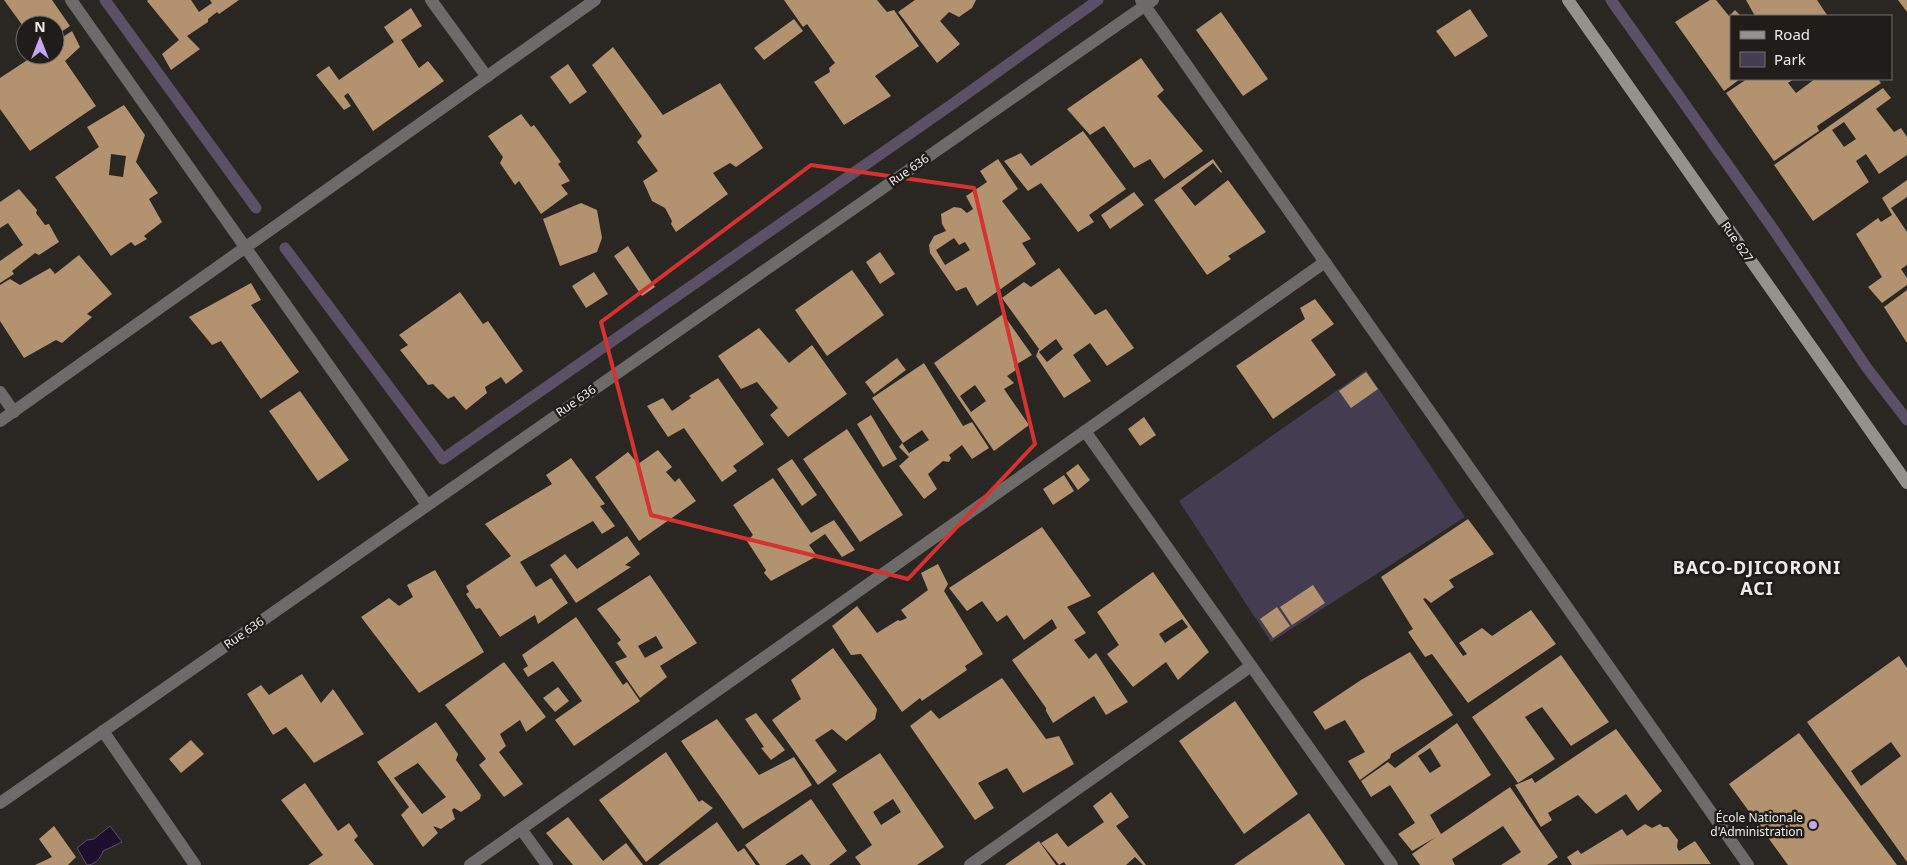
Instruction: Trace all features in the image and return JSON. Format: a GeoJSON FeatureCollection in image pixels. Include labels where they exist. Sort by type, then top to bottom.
{"type":"FeatureCollection","features":[{"type":"Feature","properties":{"kind":"street"},"geometry":{"type":"LineString","coordinates":[[71,0],[427,505]]}},
{"type":"Feature","properties":{"kind":"street"},"geometry":{"type":"LineString","coordinates":[[431,0],[487,77]]}},
{"type":"Feature","properties":{"kind":"street"},"geometry":{"type":"LineString","coordinates":[[0,421],[595,0]]}},
{"type":"Feature","properties":{"kind":"street","name":"Rue 627"},"geometry":{"type":"LineString","coordinates":[[1568,0],[1907,483]]}},
{"type":"Feature","properties":{"kind":"street"},"geometry":{"type":"LineString","coordinates":[[1146,2],[1325,262],[1748,865]]}},
{"type":"Feature","properties":{"kind":"street","name":"Rue 636"},"geometry":{"type":"LineString","coordinates":[[0,803],[1146,2]]}},
{"type":"Feature","properties":{"kind":"street"},"geometry":{"type":"LineString","coordinates":[[470,865],[1325,262]]}},
{"type":"Feature","properties":{"kind":"street"},"geometry":{"type":"LineString","coordinates":[[0,392],[14,412]]}},
{"type":"Feature","properties":{"kind":"street"},"geometry":{"type":"LineString","coordinates":[[1085,431],[1392,865]]}},
{"type":"Feature","properties":{"kind":"street"},"geometry":{"type":"LineString","coordinates":[[970,865],[1251,666]]}},
{"type":"Feature","properties":{"kind":"street"},"geometry":{"type":"LineString","coordinates":[[103,731],[195,865]]}},
{"type":"Feature","properties":{"kind":"street"},"geometry":{"type":"LineString","coordinates":[[522,829],[547,865]]}},
{"type":"Feature","properties":{"kind":"highlighted area"},"geometry":{"type":"Polygon","coordinates":[[[811,165],[974,188],[1035,444],[908,579],[651,515],[601,322],[811,165]]]}},
{"type":"Feature","properties":{"kind":"green space"},"geometry":{"type":"Polygon","coordinates":[[[1366,370],[1465,517],[1271,642],[1179,501],[1366,370]]]}},
{"type":"Feature","properties":{"kind":"shaded area"},"geometry":{"type":"Polygon","coordinates":[[[110,826],[122,842],[103,851],[97,861],[87,865],[77,848],[87,840],[94,839],[110,826]]]}},
{"type":"Feature","properties":{"kind":"building"},"geometry":{"type":"Polygon","coordinates":[[[4,0],[52,0],[62,15],[15,15],[4,0]]]}},
{"type":"Feature","properties":{"kind":"building"},"geometry":{"type":"Polygon","coordinates":[[[148,0],[191,0],[199,12],[212,3],[210,0],[239,0],[219,14],[217,12],[208,19],[208,22],[187,36],[200,49],[171,70],[162,54],[179,40],[148,0]]]}},
{"type":"Feature","properties":{"kind":"building"},"geometry":{"type":"Polygon","coordinates":[[[784,0],[877,0],[887,12],[894,10],[919,46],[875,76],[891,96],[844,125],[814,82],[830,72],[829,68],[835,63],[807,24],[803,27],[784,0]]]}},
{"type":"Feature","properties":{"kind":"building"},"geometry":{"type":"Polygon","coordinates":[[[915,0],[976,0],[972,8],[959,17],[949,12],[940,21],[960,44],[937,63],[898,12],[915,0]]]}},
{"type":"Feature","properties":{"kind":"building"},"geometry":{"type":"Polygon","coordinates":[[[1710,0],[1716,0],[1730,15],[1730,80],[1739,80],[1724,91],[1675,22],[1710,0]]]}},
{"type":"Feature","properties":{"kind":"building"},"geometry":{"type":"Polygon","coordinates":[[[1746,0],[1817,0],[1827,15],[1754,15],[1746,0]]]}},
{"type":"Feature","properties":{"kind":"building"},"geometry":{"type":"Polygon","coordinates":[[[1898,0],[1907,0],[1907,12],[1898,0]]]}},
{"type":"Feature","properties":{"kind":"building"},"geometry":{"type":"Polygon","coordinates":[[[411,8],[422,26],[401,40],[419,68],[428,61],[444,81],[373,131],[348,93],[344,96],[351,106],[344,110],[316,75],[329,66],[339,80],[394,42],[384,27],[411,8]]]}},
{"type":"Feature","properties":{"kind":"building"},"geometry":{"type":"Polygon","coordinates":[[[1470,9],[1488,36],[1455,57],[1436,31],[1470,9]]]}},
{"type":"Feature","properties":{"kind":"building"},"geometry":{"type":"Polygon","coordinates":[[[1735,10],[1740,15],[1730,15],[1735,10]]]}},
{"type":"Feature","properties":{"kind":"building"},"geometry":{"type":"Polygon","coordinates":[[[1221,12],[1268,79],[1243,96],[1196,30],[1221,12]]]}},
{"type":"Feature","properties":{"kind":"building"},"geometry":{"type":"Polygon","coordinates":[[[65,19],[70,26],[65,29],[65,19]]]}},
{"type":"Feature","properties":{"kind":"building"},"geometry":{"type":"Polygon","coordinates":[[[794,19],[803,31],[764,60],[754,48],[794,19]]]}},
{"type":"Feature","properties":{"kind":"building"},"geometry":{"type":"Polygon","coordinates":[[[72,31],[80,47],[65,61],[65,36],[72,31]]]}},
{"type":"Feature","properties":{"kind":"building"},"geometry":{"type":"Polygon","coordinates":[[[613,47],[663,115],[720,83],[763,148],[736,167],[730,163],[713,173],[728,194],[676,232],[665,208],[652,201],[643,181],[658,171],[637,142],[642,136],[592,65],[613,47]]]}},
{"type":"Feature","properties":{"kind":"building"},"geometry":{"type":"Polygon","coordinates":[[[1141,58],[1164,90],[1157,96],[1203,151],[1164,179],[1150,159],[1134,168],[1104,126],[1090,135],[1067,109],[1141,58]]]}},
{"type":"Feature","properties":{"kind":"building"},"geometry":{"type":"Polygon","coordinates":[[[65,61],[96,106],[30,151],[0,109],[0,78],[20,65],[65,65],[65,61]]]}},
{"type":"Feature","properties":{"kind":"building"},"geometry":{"type":"Polygon","coordinates":[[[568,64],[587,92],[570,104],[550,77],[568,64]]]}},
{"type":"Feature","properties":{"kind":"building"},"geometry":{"type":"Polygon","coordinates":[[[1746,80],[1792,80],[1788,83],[1796,93],[1814,80],[1879,80],[1881,83],[1817,126],[1819,131],[1774,161],[1726,93],[1746,80]]]}},
{"type":"Feature","properties":{"kind":"building"},"geometry":{"type":"Polygon","coordinates":[[[1883,88],[1891,98],[1876,109],[1894,132],[1901,128],[1907,137],[1907,155],[1879,174],[1866,154],[1856,161],[1869,182],[1813,221],[1774,165],[1883,88]],[[1844,122],[1832,130],[1844,147],[1856,139],[1844,122]]]}},
{"type":"Feature","properties":{"kind":"building"},"geometry":{"type":"Polygon","coordinates":[[[124,105],[145,135],[136,162],[158,193],[149,199],[162,222],[144,236],[147,239],[135,246],[131,242],[111,256],[55,177],[99,147],[87,127],[124,105]],[[111,154],[109,175],[123,177],[126,156],[111,154]]]}},
{"type":"Feature","properties":{"kind":"building"},"geometry":{"type":"Polygon","coordinates":[[[521,114],[531,127],[534,125],[561,162],[558,164],[570,181],[561,185],[568,194],[541,214],[519,181],[515,185],[500,163],[503,157],[488,136],[521,114]]]}},
{"type":"Feature","properties":{"kind":"building"},"geometry":{"type":"Polygon","coordinates":[[[1083,131],[1126,189],[1089,215],[1094,222],[1078,232],[1041,183],[1028,191],[1004,161],[1021,153],[1031,166],[1083,131]]]}},
{"type":"Feature","properties":{"kind":"building"},"geometry":{"type":"Polygon","coordinates":[[[998,159],[1018,189],[1002,201],[1031,239],[1022,243],[1036,264],[977,306],[966,287],[956,291],[930,253],[929,245],[934,236],[946,231],[942,224],[941,214],[954,207],[961,208],[967,213],[973,209],[966,196],[987,182],[980,171],[998,159]],[[954,238],[936,250],[945,265],[970,250],[965,242],[959,245],[954,238]]]}},
{"type":"Feature","properties":{"kind":"building"},"geometry":{"type":"Polygon","coordinates":[[[1213,159],[1221,173],[1213,163],[1181,188],[1195,206],[1228,180],[1266,232],[1228,256],[1231,259],[1207,275],[1154,200],[1213,159]]]}},
{"type":"Feature","properties":{"kind":"building"},"geometry":{"type":"Polygon","coordinates":[[[1907,180],[1907,197],[1891,208],[1907,232],[1907,265],[1901,269],[1907,278],[1907,285],[1882,303],[1868,287],[1882,277],[1856,234],[1878,218],[1881,222],[1892,215],[1882,198],[1907,180]]]}},
{"type":"Feature","properties":{"kind":"building"},"geometry":{"type":"Polygon","coordinates":[[[19,189],[37,210],[36,213],[45,225],[49,224],[59,242],[39,255],[35,253],[12,271],[14,274],[0,283],[0,261],[23,245],[8,223],[0,228],[0,202],[19,189]]]}},
{"type":"Feature","properties":{"kind":"building"},"geometry":{"type":"Polygon","coordinates":[[[1134,192],[1144,205],[1110,229],[1101,215],[1134,192]]]}},
{"type":"Feature","properties":{"kind":"building"},"geometry":{"type":"Polygon","coordinates":[[[581,203],[597,210],[602,238],[597,252],[560,266],[543,219],[581,203]]]}},
{"type":"Feature","properties":{"kind":"building"},"geometry":{"type":"Polygon","coordinates":[[[628,246],[655,287],[642,296],[614,256],[628,246]]]}},
{"type":"Feature","properties":{"kind":"building"},"geometry":{"type":"Polygon","coordinates":[[[880,252],[895,274],[880,284],[866,262],[880,252]]]}},
{"type":"Feature","properties":{"kind":"building"},"geometry":{"type":"Polygon","coordinates":[[[79,255],[112,294],[87,314],[92,317],[62,343],[56,340],[24,358],[0,321],[0,285],[10,279],[20,285],[50,268],[55,274],[79,255]]]}},
{"type":"Feature","properties":{"kind":"building"},"geometry":{"type":"Polygon","coordinates":[[[1059,268],[1095,315],[1106,309],[1134,348],[1107,366],[1090,343],[1073,355],[1091,381],[1064,398],[1036,356],[1039,349],[1002,298],[1024,282],[1031,287],[1059,268]],[[1056,339],[1039,352],[1047,362],[1063,349],[1056,339]]]}},
{"type":"Feature","properties":{"kind":"building"},"geometry":{"type":"Polygon","coordinates":[[[852,270],[884,315],[827,356],[795,310],[852,270]]]}},
{"type":"Feature","properties":{"kind":"building"},"geometry":{"type":"Polygon","coordinates":[[[594,272],[608,294],[586,308],[572,286],[594,272]]]}},
{"type":"Feature","properties":{"kind":"building"},"geometry":{"type":"Polygon","coordinates":[[[251,283],[261,300],[251,305],[299,372],[261,399],[221,341],[212,345],[189,317],[251,283]]]}},
{"type":"Feature","properties":{"kind":"building"},"geometry":{"type":"Polygon","coordinates":[[[1907,290],[1907,343],[1884,307],[1907,290]]]}},
{"type":"Feature","properties":{"kind":"building"},"geometry":{"type":"Polygon","coordinates":[[[460,292],[483,324],[488,321],[523,371],[506,384],[501,377],[485,387],[487,393],[466,410],[454,396],[448,399],[433,384],[428,385],[400,350],[408,345],[399,335],[460,292]]]}},
{"type":"Feature","properties":{"kind":"building"},"geometry":{"type":"Polygon","coordinates":[[[1315,299],[1334,324],[1311,340],[1336,375],[1273,419],[1236,366],[1305,319],[1300,308],[1315,299]]]}},
{"type":"Feature","properties":{"kind":"building"},"geometry":{"type":"Polygon","coordinates":[[[1003,314],[1032,355],[1014,366],[1016,370],[1007,376],[1014,383],[1004,389],[1029,425],[994,451],[934,363],[1003,314]],[[975,385],[960,396],[971,412],[986,401],[975,385]]]}},
{"type":"Feature","properties":{"kind":"building"},"geometry":{"type":"Polygon","coordinates":[[[759,328],[789,363],[812,345],[847,394],[788,437],[770,415],[778,408],[757,382],[741,389],[718,356],[759,328]]]}},
{"type":"Feature","properties":{"kind":"building"},"geometry":{"type":"Polygon","coordinates":[[[897,358],[906,370],[874,394],[865,382],[897,358]]]}},
{"type":"Feature","properties":{"kind":"building"},"geometry":{"type":"Polygon","coordinates":[[[924,363],[963,426],[972,422],[989,448],[972,459],[962,445],[949,455],[951,458],[949,462],[943,461],[928,474],[937,489],[924,499],[899,466],[909,457],[899,447],[902,443],[909,453],[929,440],[922,430],[903,443],[872,398],[924,363]]]}},
{"type":"Feature","properties":{"kind":"building"},"geometry":{"type":"Polygon","coordinates":[[[1366,372],[1378,389],[1351,408],[1339,391],[1366,372]]]}},
{"type":"Feature","properties":{"kind":"building"},"geometry":{"type":"Polygon","coordinates":[[[718,378],[764,444],[733,466],[737,471],[722,482],[684,428],[668,437],[647,406],[663,398],[672,411],[691,398],[689,396],[718,378]]]}},
{"type":"Feature","properties":{"kind":"building"},"geometry":{"type":"Polygon","coordinates":[[[300,391],[349,460],[318,481],[269,411],[300,391]]]}},
{"type":"Feature","properties":{"kind":"building"},"geometry":{"type":"Polygon","coordinates":[[[871,415],[897,459],[883,467],[857,424],[871,415]]]}},
{"type":"Feature","properties":{"kind":"building"},"geometry":{"type":"Polygon","coordinates":[[[1144,417],[1156,435],[1140,446],[1128,429],[1144,417]]]}},
{"type":"Feature","properties":{"kind":"building"},"geometry":{"type":"Polygon","coordinates":[[[847,429],[903,515],[860,542],[803,459],[847,429]]]}},
{"type":"Feature","properties":{"kind":"building"},"geometry":{"type":"Polygon","coordinates":[[[658,450],[672,467],[666,472],[675,482],[679,478],[696,501],[639,541],[595,477],[628,452],[638,464],[658,450]]]}},
{"type":"Feature","properties":{"kind":"building"},"geometry":{"type":"Polygon","coordinates":[[[571,458],[605,504],[600,506],[615,526],[602,534],[593,521],[520,562],[536,587],[551,578],[568,603],[538,624],[535,615],[500,637],[480,608],[476,609],[466,594],[469,592],[466,586],[511,556],[485,524],[552,484],[546,475],[571,458]]]}},
{"type":"Feature","properties":{"kind":"building"},"geometry":{"type":"Polygon","coordinates":[[[792,459],[817,495],[802,506],[777,469],[792,459]]]}},
{"type":"Feature","properties":{"kind":"building"},"geometry":{"type":"Polygon","coordinates":[[[1078,464],[1090,480],[1078,490],[1066,473],[1078,464]]]}},
{"type":"Feature","properties":{"kind":"building"},"geometry":{"type":"Polygon","coordinates":[[[1064,475],[1074,491],[1053,505],[1043,489],[1064,475]]]}},
{"type":"Feature","properties":{"kind":"building"},"geometry":{"type":"Polygon","coordinates":[[[773,478],[811,533],[834,520],[855,550],[842,557],[825,534],[809,545],[817,556],[771,581],[764,573],[766,570],[747,541],[753,535],[733,505],[773,478]]]}},
{"type":"Feature","properties":{"kind":"building"},"geometry":{"type":"Polygon","coordinates":[[[1468,519],[1494,554],[1449,580],[1454,587],[1431,603],[1425,598],[1423,599],[1463,656],[1467,654],[1459,643],[1482,628],[1492,636],[1531,610],[1556,644],[1468,703],[1432,654],[1425,657],[1408,632],[1413,629],[1381,577],[1468,519]]]}},
{"type":"Feature","properties":{"kind":"building"},"geometry":{"type":"Polygon","coordinates":[[[1042,527],[1091,596],[1067,607],[1086,633],[1074,640],[1089,659],[1096,653],[1128,702],[1106,715],[1094,696],[1053,723],[1046,708],[1012,660],[1057,628],[1052,619],[1024,640],[1007,615],[997,622],[982,601],[967,611],[949,588],[1042,527]]]}},
{"type":"Feature","properties":{"kind":"building"},"geometry":{"type":"Polygon","coordinates":[[[627,536],[640,554],[625,565],[631,567],[576,603],[550,565],[565,554],[577,569],[627,536]]]}},
{"type":"Feature","properties":{"kind":"building"},"geometry":{"type":"Polygon","coordinates":[[[938,564],[948,584],[944,591],[983,654],[965,666],[967,670],[922,701],[920,698],[902,712],[861,654],[851,655],[832,626],[857,606],[877,633],[898,620],[907,618],[901,610],[928,590],[921,573],[938,564]]]}},
{"type":"Feature","properties":{"kind":"building"},"geometry":{"type":"Polygon","coordinates":[[[435,570],[484,652],[419,693],[361,617],[389,598],[399,606],[413,597],[407,585],[435,570]]]}},
{"type":"Feature","properties":{"kind":"building"},"geometry":{"type":"Polygon","coordinates":[[[1153,572],[1209,652],[1178,680],[1166,662],[1133,687],[1107,654],[1119,645],[1097,612],[1153,572]],[[1182,619],[1159,634],[1165,643],[1188,627],[1182,619]]]}},
{"type":"Feature","properties":{"kind":"building"},"geometry":{"type":"Polygon","coordinates":[[[650,575],[697,643],[660,666],[667,677],[640,698],[615,662],[627,657],[617,643],[621,640],[597,609],[650,575]],[[656,636],[638,646],[645,658],[663,648],[656,636]]]}},
{"type":"Feature","properties":{"kind":"building"},"geometry":{"type":"Polygon","coordinates":[[[1313,585],[1325,603],[1292,625],[1280,607],[1313,585]]]}},
{"type":"Feature","properties":{"kind":"building"},"geometry":{"type":"Polygon","coordinates":[[[1277,607],[1290,626],[1273,638],[1260,619],[1277,607]]]}},
{"type":"Feature","properties":{"kind":"building"},"geometry":{"type":"Polygon","coordinates":[[[576,617],[623,685],[627,682],[640,701],[574,746],[555,720],[582,701],[553,661],[528,677],[523,669],[528,666],[522,655],[576,617]]]}},
{"type":"Feature","properties":{"kind":"building"},"geometry":{"type":"Polygon","coordinates":[[[833,648],[877,709],[875,719],[846,741],[832,729],[815,740],[837,771],[818,785],[772,720],[801,699],[791,680],[833,648]]]}},
{"type":"Feature","properties":{"kind":"building"},"geometry":{"type":"Polygon","coordinates":[[[1410,652],[1453,715],[1391,754],[1390,758],[1360,780],[1348,761],[1365,752],[1345,720],[1325,730],[1313,712],[1361,680],[1410,652]]]}},
{"type":"Feature","properties":{"kind":"building"},"geometry":{"type":"Polygon","coordinates":[[[1561,655],[1609,722],[1571,746],[1542,707],[1525,717],[1555,759],[1518,783],[1472,717],[1561,655]]]}},
{"type":"Feature","properties":{"kind":"building"},"geometry":{"type":"Polygon","coordinates":[[[1899,656],[1907,668],[1907,862],[1807,722],[1899,656]],[[1891,742],[1851,771],[1861,786],[1901,756],[1891,742]]]}},
{"type":"Feature","properties":{"kind":"building"},"geometry":{"type":"Polygon","coordinates":[[[504,662],[546,717],[526,732],[520,720],[500,734],[506,746],[499,752],[523,784],[504,797],[479,765],[486,759],[445,705],[504,662]]]}},
{"type":"Feature","properties":{"kind":"building"},"geometry":{"type":"Polygon","coordinates":[[[302,674],[321,703],[333,689],[364,734],[314,763],[286,727],[273,735],[247,694],[261,685],[269,695],[302,674]]]}},
{"type":"Feature","properties":{"kind":"building"},"geometry":{"type":"Polygon","coordinates":[[[1002,678],[1046,739],[1059,736],[1074,764],[1023,793],[1007,768],[978,783],[994,808],[975,820],[910,726],[931,710],[939,719],[1002,678]]]}},
{"type":"Feature","properties":{"kind":"building"},"geometry":{"type":"Polygon","coordinates":[[[558,687],[569,701],[555,712],[543,698],[558,687]]]}},
{"type":"Feature","properties":{"kind":"building"},"geometry":{"type":"Polygon","coordinates":[[[1235,701],[1298,794],[1244,834],[1179,741],[1235,701]]]}},
{"type":"Feature","properties":{"kind":"building"},"geometry":{"type":"Polygon","coordinates":[[[756,713],[785,750],[771,760],[761,748],[764,747],[745,719],[756,713]]]}},
{"type":"Feature","properties":{"kind":"building"},"geometry":{"type":"Polygon","coordinates":[[[717,719],[759,775],[794,757],[812,785],[743,829],[681,741],[717,719]]]}},
{"type":"Feature","properties":{"kind":"building"},"geometry":{"type":"Polygon","coordinates":[[[436,722],[458,754],[456,760],[481,795],[480,799],[461,812],[454,808],[452,810],[455,819],[441,829],[433,826],[438,833],[423,847],[401,815],[409,807],[377,762],[436,722]],[[418,763],[394,778],[422,814],[446,797],[418,763]]]}},
{"type":"Feature","properties":{"kind":"building"},"geometry":{"type":"Polygon","coordinates":[[[1457,723],[1491,775],[1430,815],[1441,834],[1510,787],[1558,857],[1547,865],[1501,865],[1521,852],[1503,826],[1452,859],[1455,865],[1420,865],[1412,854],[1436,837],[1412,851],[1398,834],[1415,823],[1390,785],[1371,797],[1361,781],[1388,762],[1395,768],[1457,723]],[[1430,748],[1418,756],[1430,773],[1441,766],[1430,748]]]}},
{"type":"Feature","properties":{"kind":"building"},"geometry":{"type":"Polygon","coordinates":[[[1616,729],[1662,791],[1638,811],[1626,794],[1596,814],[1578,795],[1548,813],[1552,820],[1541,827],[1515,785],[1532,778],[1535,783],[1616,729]]]}},
{"type":"Feature","properties":{"kind":"building","name":"École Nationale d'Administration"},"geometry":{"type":"Polygon","coordinates":[[[1799,733],[1897,865],[1788,865],[1729,784],[1799,733]]]}},
{"type":"Feature","properties":{"kind":"building"},"geometry":{"type":"Polygon","coordinates":[[[191,740],[204,754],[181,773],[169,759],[191,740]]]}},
{"type":"Feature","properties":{"kind":"building"},"geometry":{"type":"Polygon","coordinates":[[[666,752],[699,802],[702,800],[713,808],[646,862],[599,800],[666,752]]]}},
{"type":"Feature","properties":{"kind":"building"},"geometry":{"type":"Polygon","coordinates":[[[880,753],[944,847],[917,865],[861,865],[855,857],[872,845],[832,784],[880,753]],[[893,799],[873,812],[881,825],[901,812],[893,799]]]}},
{"type":"Feature","properties":{"kind":"building"},"geometry":{"type":"Polygon","coordinates":[[[305,783],[338,831],[349,823],[358,836],[354,840],[374,865],[308,865],[323,855],[281,800],[305,783]]]}},
{"type":"Feature","properties":{"kind":"building"},"geometry":{"type":"Polygon","coordinates":[[[1111,792],[1129,817],[1116,826],[1146,865],[1143,865],[1135,857],[1126,865],[1066,865],[1064,862],[1059,865],[1041,843],[1057,833],[1068,847],[1104,822],[1093,806],[1111,792]]]}},
{"type":"Feature","properties":{"kind":"building"},"geometry":{"type":"Polygon","coordinates":[[[811,799],[847,851],[829,865],[811,865],[802,854],[785,865],[760,865],[745,845],[811,799]]]}},
{"type":"Feature","properties":{"kind":"building"},"geometry":{"type":"Polygon","coordinates":[[[1309,813],[1345,865],[1234,865],[1309,813]]]}},
{"type":"Feature","properties":{"kind":"building"},"geometry":{"type":"Polygon","coordinates":[[[568,817],[603,861],[626,843],[643,865],[573,865],[546,833],[568,817]]]}},
{"type":"Feature","properties":{"kind":"building"},"geometry":{"type":"Polygon","coordinates":[[[717,822],[738,852],[744,848],[756,865],[658,865],[717,822]]]}},
{"type":"Feature","properties":{"kind":"building"},"geometry":{"type":"Polygon","coordinates":[[[1645,824],[1652,828],[1660,824],[1663,827],[1668,827],[1678,840],[1677,847],[1679,851],[1695,841],[1711,864],[1572,865],[1567,857],[1578,850],[1581,854],[1622,829],[1627,836],[1645,824]]]}},
{"type":"Feature","properties":{"kind":"building"},"geometry":{"type":"Polygon","coordinates":[[[54,826],[76,857],[68,865],[35,865],[52,857],[39,839],[54,826]]]}},
{"type":"Feature","properties":{"kind":"building"},"geometry":{"type":"Polygon","coordinates":[[[1039,841],[1056,865],[1005,865],[1039,841]]]}},
{"type":"Feature","properties":{"kind":"waterway"},"geometry":{"type":"LineString","coordinates":[[105,0],[256,208]]}},
{"type":"Feature","properties":{"kind":"waterway"},"geometry":{"type":"LineString","coordinates":[[285,248],[443,459],[951,105],[1098,0]]}},
{"type":"Feature","properties":{"kind":"waterway"},"geometry":{"type":"LineString","coordinates":[[1611,0],[1771,226],[1867,368],[1907,420]]}},
{"type":"Feature","properties":{"kind":"place","name":"École Nationale d'Administration"},"geometry":{"type":"Point","coordinates":[1813,825]}},
{"type":"Feature","properties":{"kind":"district","name":"BACO-DJICORONI ACI"},"geometry":{"type":"Point","coordinates":[1757,578]}}]}
